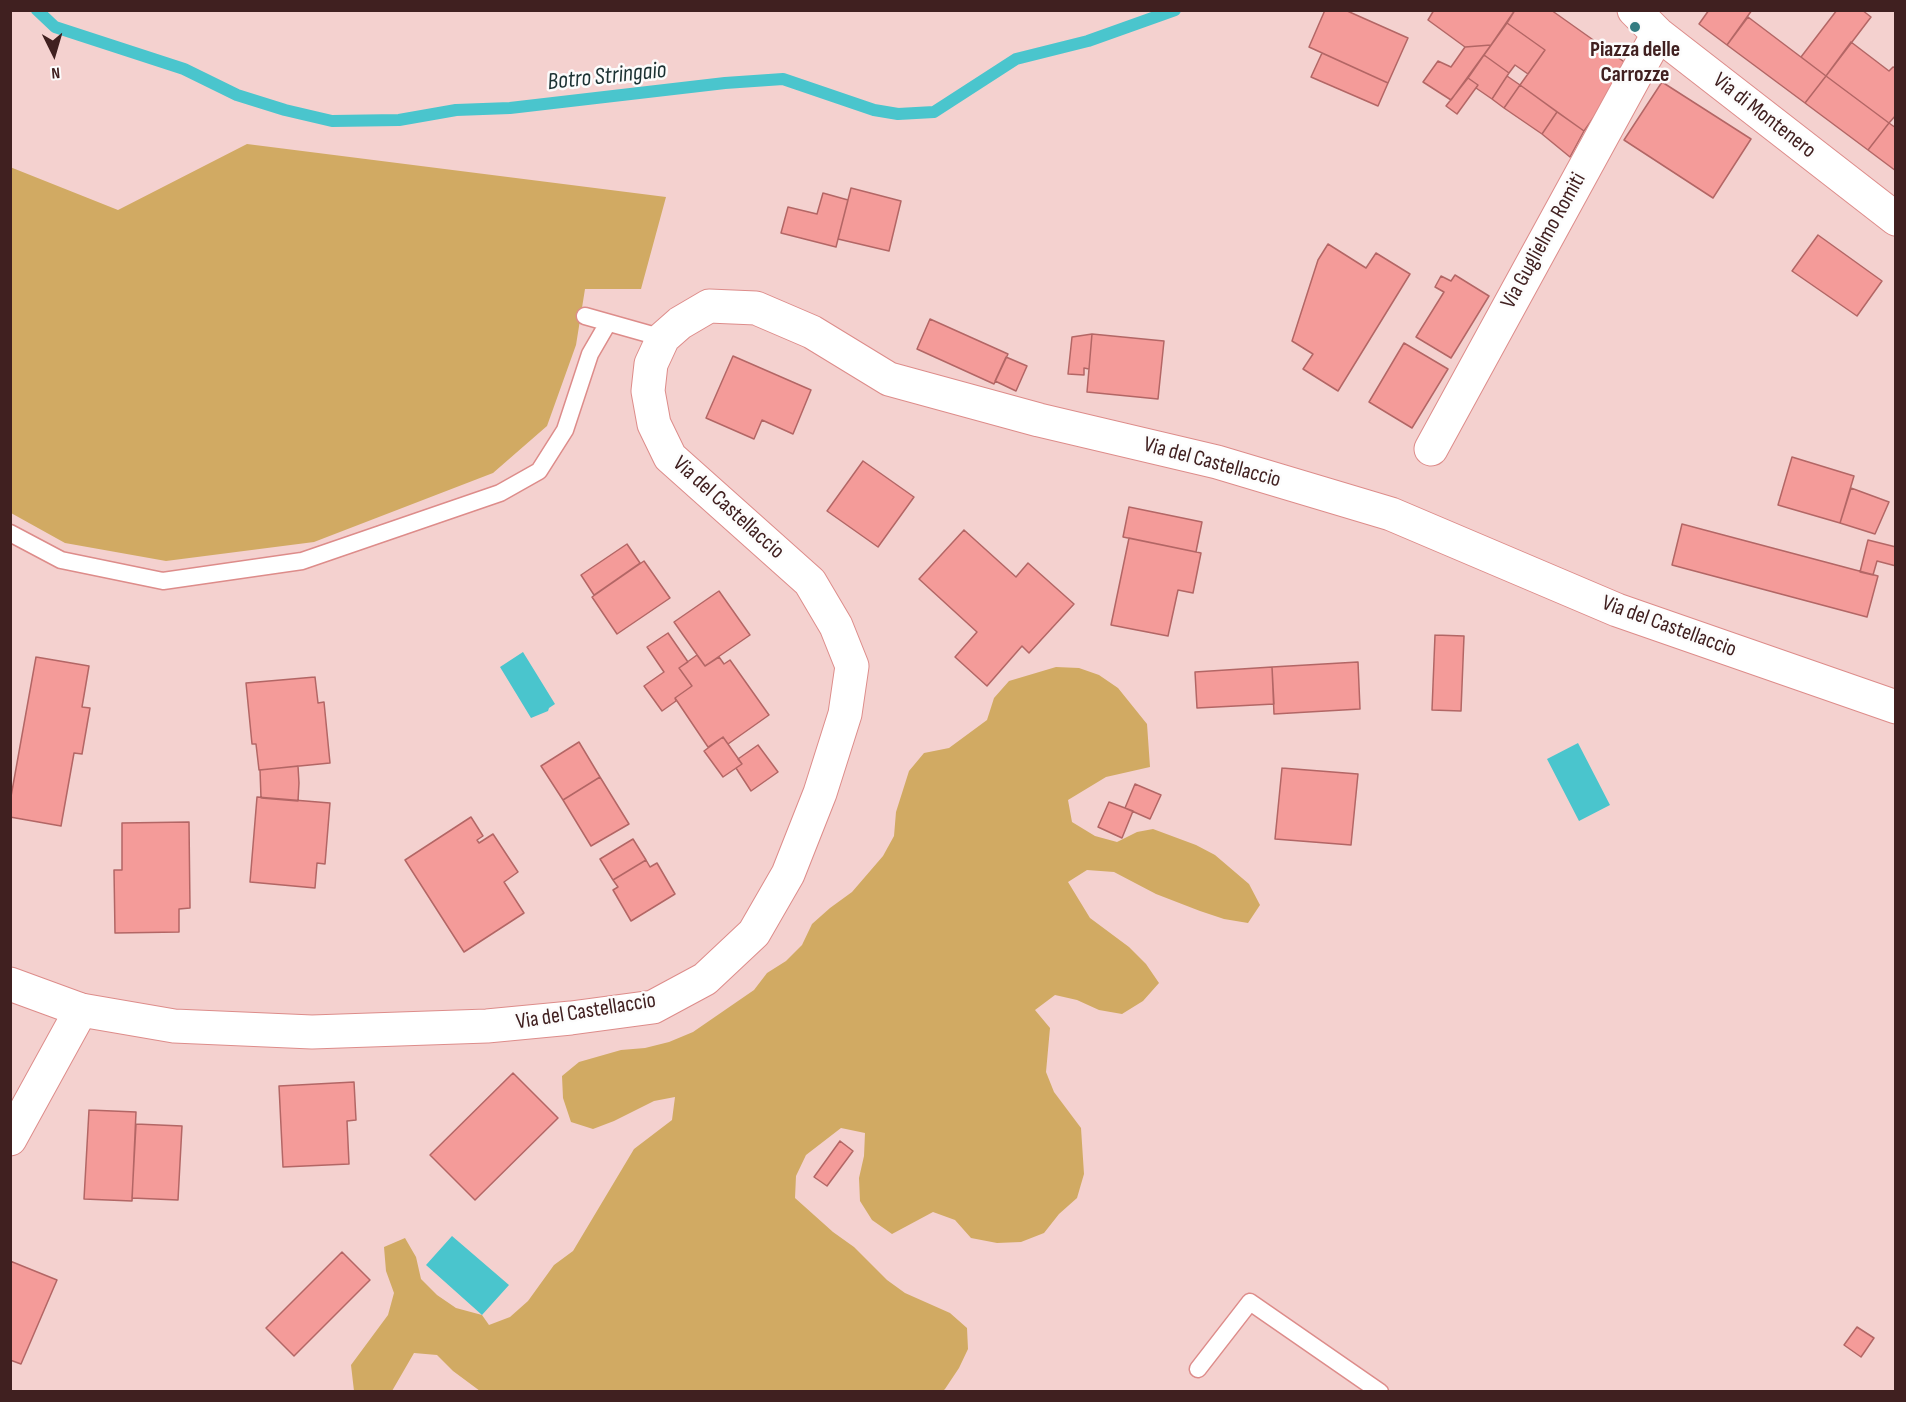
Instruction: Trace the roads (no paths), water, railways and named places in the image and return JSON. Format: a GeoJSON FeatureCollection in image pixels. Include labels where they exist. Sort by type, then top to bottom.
{"type":"FeatureCollection","features":[{"type":"Feature","properties":{"kind":"street","name":"Via di Montenero"},"geometry":{"type":"LineString","coordinates":[[1634,10],[1658,34],[1896,219]]}},
{"type":"Feature","properties":{"kind":"street","name":"Via Guglielmo Romiti"},"geometry":{"type":"LineString","coordinates":[[1431,449],[1658,34]]}},
{"type":"Feature","properties":{"kind":"street","name":"Via del Castellaccio"},"geometry":{"type":"LineString","coordinates":[[10,984],[81,1010],[174,1026],[312,1032],[487,1026],[653,1007],[705,979],[754,933],[788,874],[820,793],[845,714],[852,666],[836,626],[810,582],[669,458],[654,424],[648,391],[651,364],[663,338],[680,323],[709,306],[756,308],[812,332],[889,379],[1040,420],[1217,462],[1391,514],[1617,610],[1896,707]]}},
{"type":"Feature","properties":{"kind":"street"},"geometry":{"type":"LineString","coordinates":[[10,1139],[81,1010]]}},
{"type":"Feature","properties":{"kind":"lane"},"geometry":{"type":"LineString","coordinates":[[585,316],[663,338]]}},
{"type":"Feature","properties":{"kind":"lane"},"geometry":{"type":"LineString","coordinates":[[10,532],[61,560],[163,581],[302,561],[500,493],[539,471],[564,429],[590,354],[608,323]]}},
{"type":"Feature","properties":{"kind":"lane"},"geometry":{"type":"LineString","coordinates":[[1198,1369],[1250,1302],[1380,1392]]}},
{"type":"Feature","properties":{"kind":"water"},"geometry":{"type":"Polygon","coordinates":[[[523,652],[555,704],[548,711],[531,718],[500,667],[523,652]]]}},
{"type":"Feature","properties":{"kind":"water"},"geometry":{"type":"Polygon","coordinates":[[[1578,743],[1610,805],[1579,821],[1547,759],[1578,743]]]}},
{"type":"Feature","properties":{"kind":"water"},"geometry":{"type":"Polygon","coordinates":[[[452,1236],[509,1285],[482,1315],[426,1265],[452,1236]]]}},
{"type":"Feature","properties":{"kind":"waterway","name":"Botro Stringaio"},"geometry":{"type":"LineString","coordinates":[[37,10],[55,27],[184,69],[237,95],[332,121],[399,120],[456,110],[510,108],[725,83],[783,79],[874,110],[898,114],[934,112],[1016,59],[1088,41],[1175,10]]}},
{"type":"Feature","properties":{"kind":"place","name":"Piazza delle Carrozze"},"geometry":{"type":"Point","coordinates":[1635,27]}}]}
